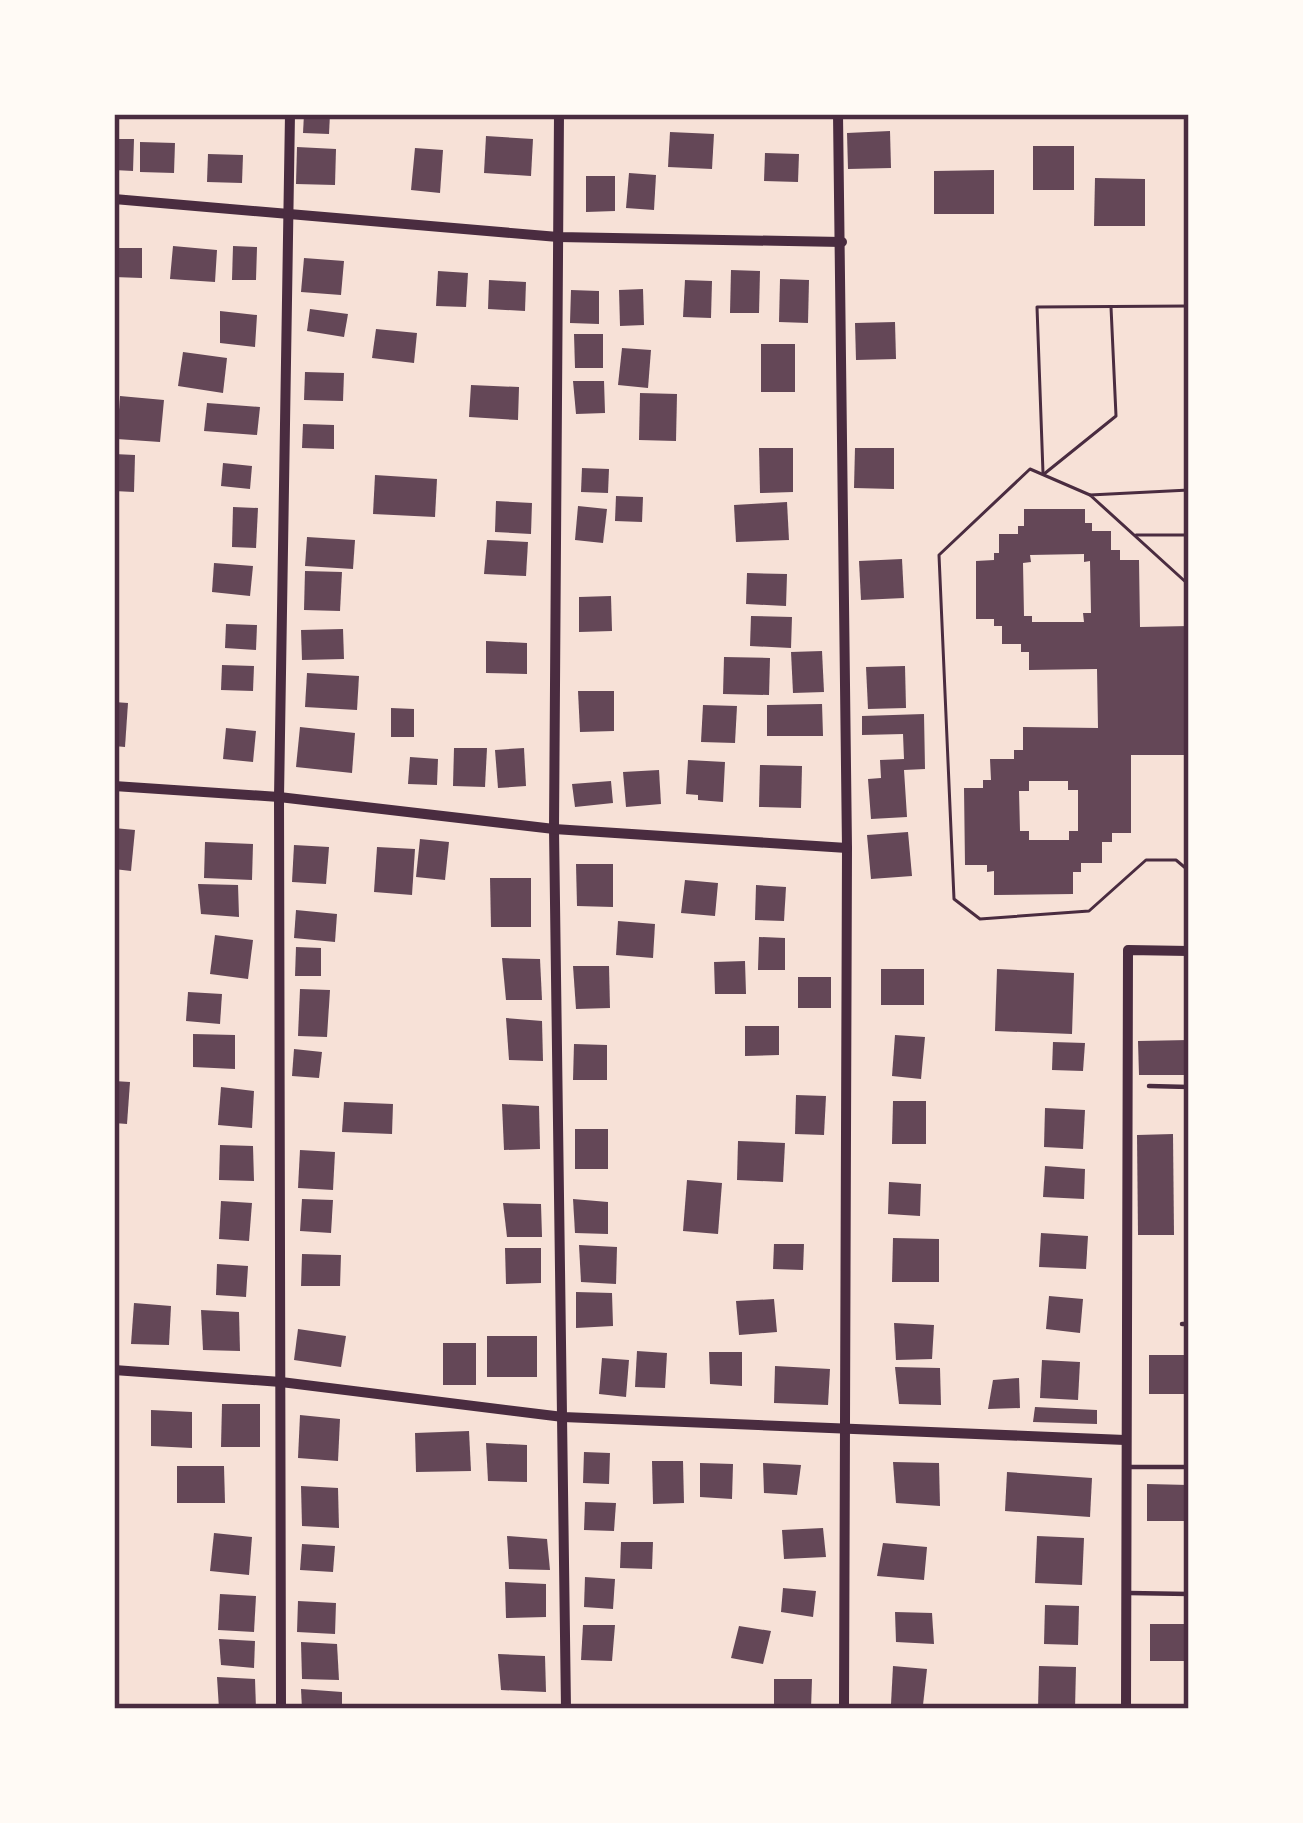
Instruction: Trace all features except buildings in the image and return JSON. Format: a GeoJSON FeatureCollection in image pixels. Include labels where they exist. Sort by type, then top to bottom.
{"type":"FeatureCollection","features":[{"type":"Feature","properties":{"kind":"street"},"geometry":{"type":"LineString","coordinates":[[281,1709],[279,797],[290,114]]}},
{"type":"Feature","properties":{"kind":"street"},"geometry":{"type":"LineString","coordinates":[[560,114],[554,829],[566,1709]]}},
{"type":"Feature","properties":{"kind":"street"},"geometry":{"type":"LineString","coordinates":[[838,114],[847,848],[844,1709]]}},
{"type":"Feature","properties":{"kind":"street"},"geometry":{"type":"LineString","coordinates":[[114,199],[558,237],[842,242]]}},
{"type":"Feature","properties":{"kind":"street"},"geometry":{"type":"LineString","coordinates":[[114,786],[279,797],[554,829],[847,848]]}},
{"type":"Feature","properties":{"kind":"street"},"geometry":{"type":"LineString","coordinates":[[1126,1709],[1128,950],[1189,951]]}},
{"type":"Feature","properties":{"kind":"street"},"geometry":{"type":"LineString","coordinates":[[114,1370],[281,1382],[562,1417],[1125,1439]]}},
{"type":"Feature","properties":{"kind":"lane"},"geometry":{"type":"LineString","coordinates":[[1149,1086],[1189,1087]]}},
{"type":"Feature","properties":{"kind":"lane"},"geometry":{"type":"LineString","coordinates":[[1125,1468],[1189,1467]]}},
{"type":"Feature","properties":{"kind":"lane"},"geometry":{"type":"LineString","coordinates":[[1126,1593],[1189,1594]]}},
{"type":"Feature","properties":{"kind":"path"},"geometry":{"type":"LineString","coordinates":[[1043,475],[1115,416],[1111,306]]}},
{"type":"Feature","properties":{"kind":"path"},"geometry":{"type":"LineString","coordinates":[[1043,475],[1037,307],[1189,306]]}},
{"type":"Feature","properties":{"kind":"path"},"geometry":{"type":"LineString","coordinates":[[1189,585],[1090,495],[1030,469],[939,555],[954,898],[980,919],[1089,911],[1146,860],[1175,860],[1189,871]]}},
{"type":"Feature","properties":{"kind":"path"},"geometry":{"type":"LineString","coordinates":[[1090,495],[1189,490]]}},
{"type":"Feature","properties":{"kind":"path"},"geometry":{"type":"LineString","coordinates":[[1134,535],[1189,535]]}}]}
